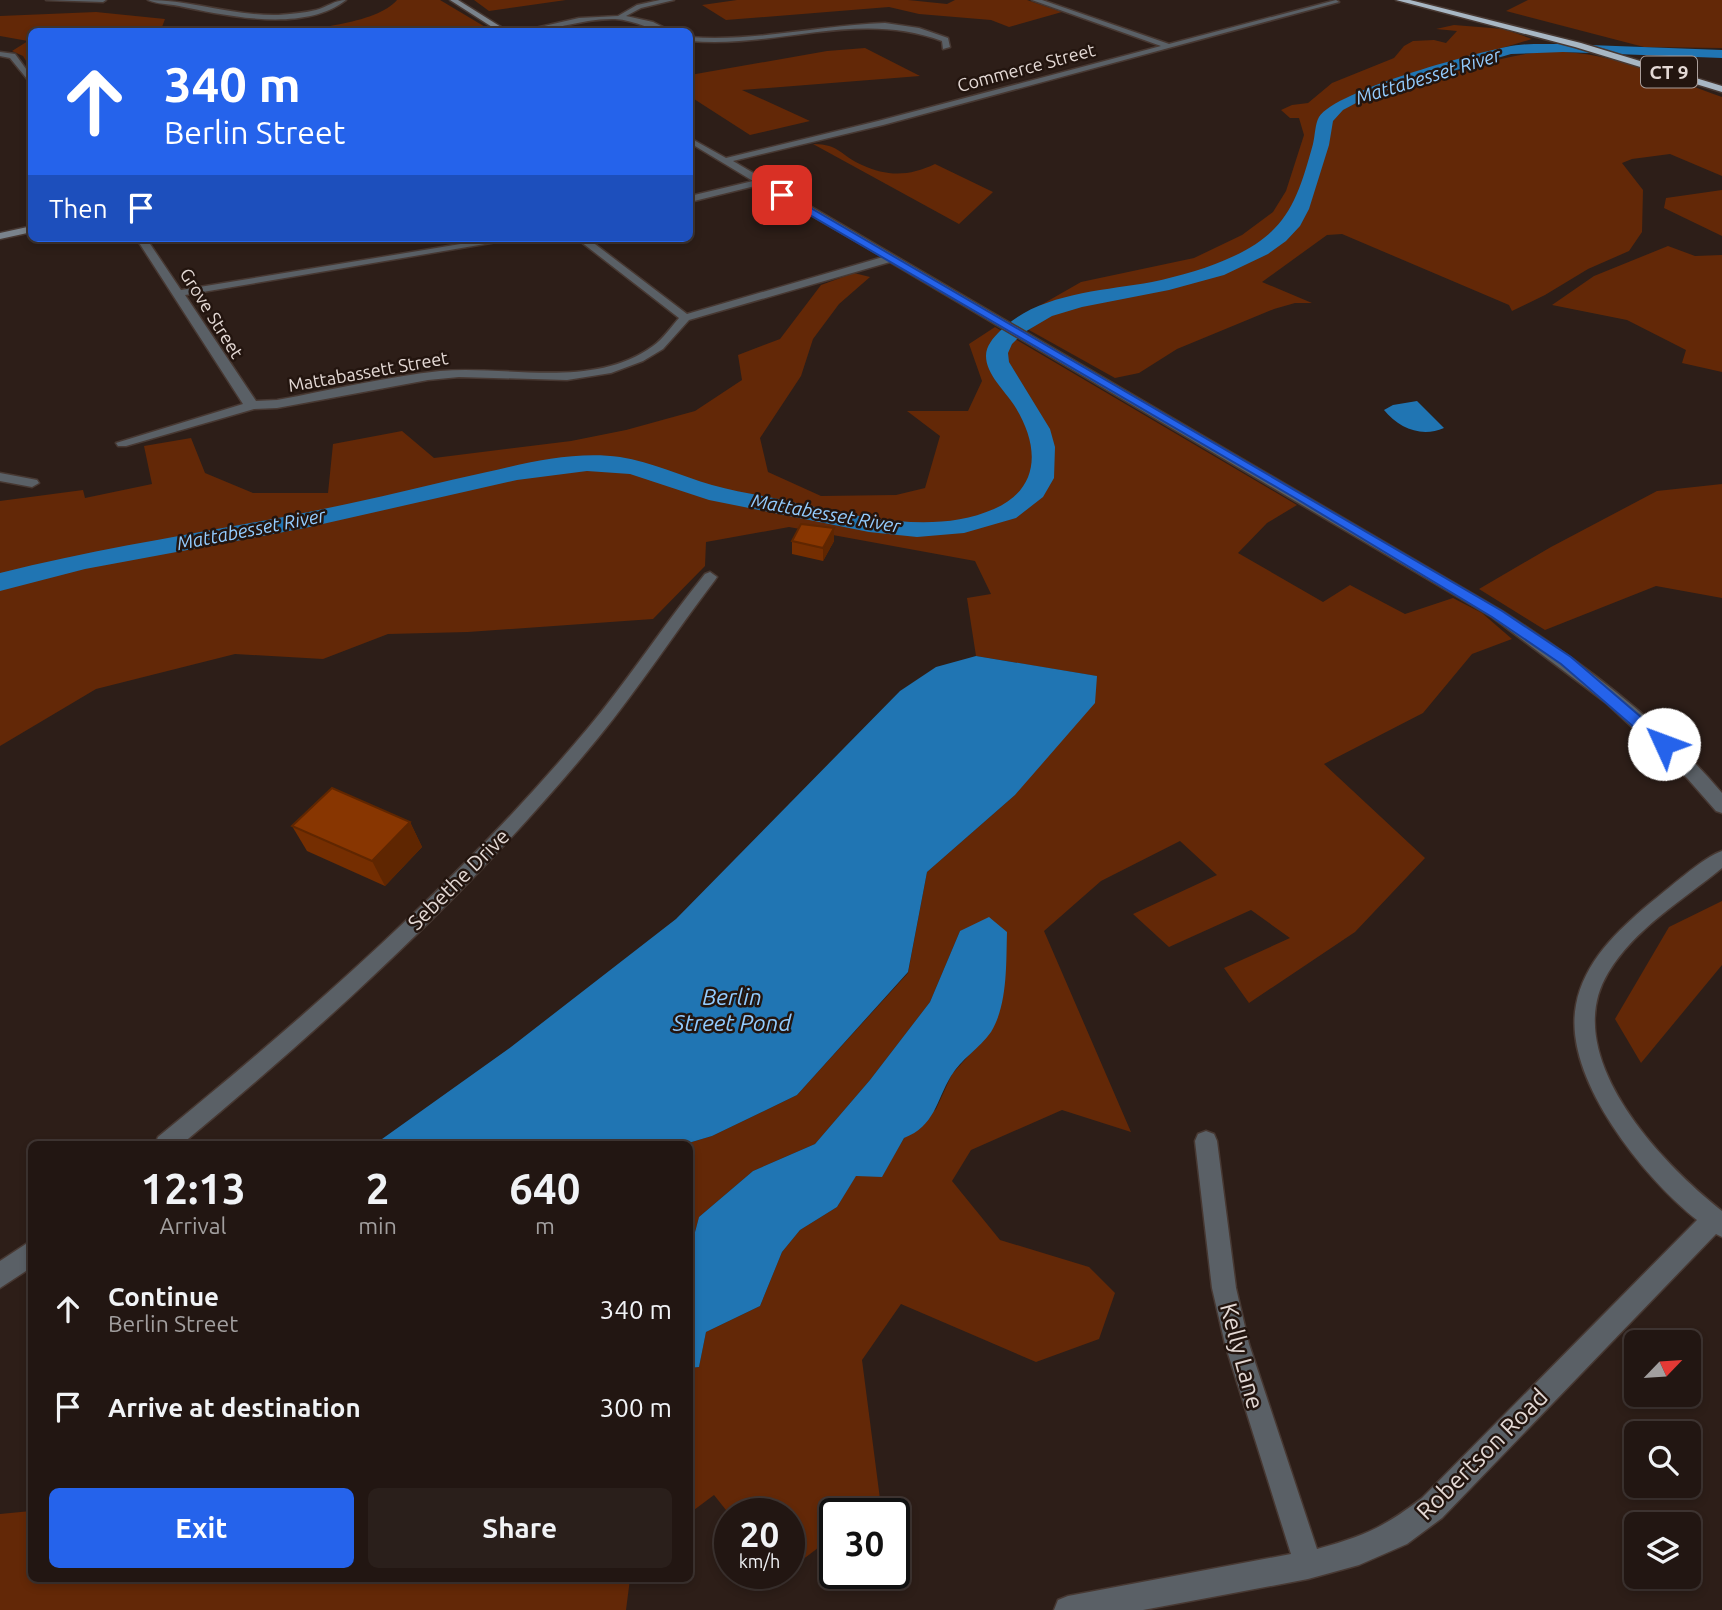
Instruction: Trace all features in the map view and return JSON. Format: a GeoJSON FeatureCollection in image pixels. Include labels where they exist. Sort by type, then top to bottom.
{"type":"FeatureCollection","features":[{"type":"Feature","properties":{"kind":"highway","name":"CT 9"},"geometry":{"type":"LineString","coordinates":[[1400,0],[1569,42],[1722,89]]}},
{"type":"Feature","properties":{"kind":"highway","name":"CT 9"},"geometry":{"type":"LineString","coordinates":[[1430,0],[1602,44],[1722,79]]}},
{"type":"Feature","properties":{"kind":"street"},"geometry":{"type":"LineString","coordinates":[[49,0],[103,0]]}},
{"type":"Feature","properties":{"kind":"street"},"geometry":{"type":"LineString","coordinates":[[151,0],[229,14],[258,16],[309,13],[331,7],[343,0]]}},
{"type":"Feature","properties":{"kind":"street"},"geometry":{"type":"LineString","coordinates":[[453,0],[499,28]]}},
{"type":"Feature","properties":{"kind":"street"},"geometry":{"type":"LineString","coordinates":[[621,16],[639,6],[671,0]]}},
{"type":"Feature","properties":{"kind":"street"},"geometry":{"type":"LineString","coordinates":[[1035,0],[1167,46]]}},
{"type":"Feature","properties":{"kind":"street","name":"Commerce Street"},"geometry":{"type":"LineString","coordinates":[[723,161],[880,123],[1336,2]]}},
{"type":"Feature","properties":{"kind":"street"},"geometry":{"type":"LineString","coordinates":[[541,28],[591,18],[621,16],[647,20],[662,28]]}},
{"type":"Feature","properties":{"kind":"street"},"geometry":{"type":"LineString","coordinates":[[693,39],[729,42],[798,31],[878,23],[925,31],[946,40],[946,47]]}},
{"type":"Feature","properties":{"kind":"street"},"geometry":{"type":"LineString","coordinates":[[0,54],[12,56],[28,78]]}},
{"type":"Feature","properties":{"kind":"street"},"geometry":{"type":"LineString","coordinates":[[693,142],[1320,508],[1532,637],[1566,660],[1631,714],[1722,806]]}},
{"type":"Feature","properties":{"kind":"street"},"geometry":{"type":"LineString","coordinates":[[693,198],[759,182]]}},
{"type":"Feature","properties":{"kind":"street"},"geometry":{"type":"LineString","coordinates":[[0,236],[28,230]]}},
{"type":"Feature","properties":{"kind":"street","name":"Grove Street"},"geometry":{"type":"LineString","coordinates":[[144,242],[180,293],[194,322],[247,401],[253,405]]}},
{"type":"Feature","properties":{"kind":"street"},"geometry":{"type":"LineString","coordinates":[[180,293],[490,242]]}},
{"type":"Feature","properties":{"kind":"street"},"geometry":{"type":"LineString","coordinates":[[586,242],[685,318],[892,258]]}},
{"type":"Feature","properties":{"kind":"street","name":"Mattabassett Street"},"geometry":{"type":"LineString","coordinates":[[122,443],[253,405],[277,404],[428,376],[472,373],[551,376],[598,372],[626,365],[659,347],[685,318]]}},
{"type":"Feature","properties":{"kind":"street"},"geometry":{"type":"LineString","coordinates":[[0,477],[32,483]]}},
{"type":"Feature","properties":{"kind":"street","name":"Sebethe Drive"},"geometry":{"type":"LineString","coordinates":[[170,1141],[219,1101],[379,958],[506,831],[594,732],[710,577]]}},
{"type":"Feature","properties":{"kind":"street"},"geometry":{"type":"LineString","coordinates":[[1718,1222],[1675,1185],[1645,1152],[1616,1113],[1598,1080],[1588,1049],[1584,1020],[1587,996],[1596,974],[1610,954],[1627,936],[1722,858]]}},
{"type":"Feature","properties":{"kind":"street","name":"Kelly Lane"},"geometry":{"type":"LineString","coordinates":[[1206,1140],[1224,1288],[1237,1344],[1308,1565]]}},
{"type":"Feature","properties":{"kind":"street","name":"Robertson Road"},"geometry":{"type":"LineString","coordinates":[[1068,1610],[1308,1565],[1359,1550],[1397,1534],[1432,1508],[1718,1222]]}},
{"type":"Feature","properties":{"kind":"street"},"geometry":{"type":"LineString","coordinates":[[0,1276],[28,1255]]}},
{"type":"Feature","properties":{"kind":"shaded area"},"geometry":{"type":"Polygon","coordinates":[[[397,0],[440,0],[487,28],[320,28],[357,20],[387,8],[397,0]]]}},
{"type":"Feature","properties":{"kind":"shaded area"},"geometry":{"type":"Polygon","coordinates":[[[474,0],[566,0],[489,11],[474,0]]]}},
{"type":"Feature","properties":{"kind":"shaded area"},"geometry":{"type":"Polygon","coordinates":[[[737,0],[908,0],[947,4],[955,0],[1027,0],[1062,12],[1009,27],[991,20],[919,14],[889,7],[726,20],[702,5],[737,0]]]}},
{"type":"Feature","properties":{"kind":"shaded area"},"geometry":{"type":"Polygon","coordinates":[[[1528,0],[1722,0],[1722,48],[1644,47],[1506,11],[1528,0]]]}},
{"type":"Feature","properties":{"kind":"shaded area"},"geometry":{"type":"Polygon","coordinates":[[[96,12],[165,19],[162,27],[176,28],[28,28],[28,41],[0,36],[0,16],[96,12]]]}},
{"type":"Feature","properties":{"kind":"shaded area"},"geometry":{"type":"Polygon","coordinates":[[[1454,25],[1504,29],[1532,39],[1443,66],[1449,74],[1522,54],[1582,54],[1630,64],[1722,97],[1722,176],[1670,154],[1622,163],[1643,190],[1642,232],[1629,251],[1588,269],[1512,311],[1509,305],[1342,234],[1327,235],[1262,282],[1312,303],[1295,303],[1274,309],[1177,349],[1139,373],[1115,378],[1013,321],[1081,282],[1194,258],[1242,235],[1273,212],[1286,191],[1304,135],[1299,118],[1290,118],[1281,110],[1308,103],[1332,83],[1394,58],[1404,46],[1413,41],[1434,40],[1446,43],[1457,31],[1436,29],[1454,25]]]}},
{"type":"Feature","properties":{"kind":"shaded area"},"geometry":{"type":"Polygon","coordinates":[[[28,41],[28,64],[23,56],[12,51],[28,41]]]}},
{"type":"Feature","properties":{"kind":"shaded area"},"geometry":{"type":"Polygon","coordinates":[[[865,48],[920,76],[742,90],[810,121],[750,135],[693,99],[693,74],[827,51],[865,48]]]}},
{"type":"Feature","properties":{"kind":"shaded area"},"geometry":{"type":"Polygon","coordinates":[[[813,144],[835,148],[855,162],[881,172],[908,173],[935,164],[993,192],[959,224],[813,144]]]}},
{"type":"Feature","properties":{"kind":"shaded area"},"geometry":{"type":"Polygon","coordinates":[[[1722,190],[1722,236],[1664,208],[1666,198],[1722,190]]]}},
{"type":"Feature","properties":{"kind":"shaded area"},"geometry":{"type":"Polygon","coordinates":[[[1668,246],[1695,256],[1722,255],[1722,372],[1682,363],[1686,350],[1627,320],[1552,305],[1594,276],[1668,246]]]}},
{"type":"Feature","properties":{"kind":"shaded area"},"geometry":{"type":"Polygon","coordinates":[[[854,273],[870,277],[839,304],[813,339],[801,376],[760,438],[768,472],[821,496],[896,495],[925,488],[940,436],[907,411],[968,411],[982,381],[969,344],[995,327],[1297,505],[1267,523],[1238,553],[1323,602],[1350,585],[1405,614],[1453,598],[1482,613],[1512,639],[1472,654],[1423,713],[1324,764],[1425,858],[1355,932],[1249,1003],[1224,968],[1290,938],[1251,910],[1169,947],[1133,914],[1217,875],[1180,841],[1101,881],[1044,931],[1131,1132],[1062,1110],[971,1150],[952,1181],[1000,1240],[1089,1267],[1115,1293],[1099,1339],[1036,1362],[901,1304],[862,1360],[880,1498],[819,1498],[819,1547],[805,1558],[805,1498],[716,1498],[714,1495],[693,1511],[693,1368],[699,1367],[706,1332],[760,1306],[782,1252],[800,1230],[837,1207],[856,1175],[882,1176],[904,1138],[936,1109],[952,1074],[991,1031],[960,931],[930,1002],[870,1080],[815,1144],[753,1171],[699,1217],[693,1240],[693,1142],[712,1136],[797,1095],[908,973],[927,872],[1015,795],[1096,676],[976,656],[967,598],[991,594],[975,561],[789,527],[706,542],[705,566],[653,619],[468,632],[388,634],[323,659],[235,654],[96,689],[0,746],[0,501],[83,490],[85,498],[152,484],[144,446],[191,438],[205,473],[253,493],[328,493],[333,444],[402,431],[434,458],[571,441],[626,430],[695,411],[742,380],[738,355],[780,339],[821,285],[854,273]]]}},
{"type":"Feature","properties":{"kind":"shaded area"},"geometry":{"type":"Polygon","coordinates":[[[1722,484],[1722,598],[1656,586],[1545,630],[1479,589],[1657,491],[1722,484]]]}},
{"type":"Feature","properties":{"kind":"shaded area"},"geometry":{"type":"Polygon","coordinates":[[[1722,901],[1722,965],[1641,1063],[1615,1019],[1669,927],[1722,901]]]}},
{"type":"Feature","properties":{"kind":"shaded area"},"geometry":{"type":"Polygon","coordinates":[[[28,1511],[28,1582],[630,1582],[626,1610],[0,1610],[0,1514],[28,1511]]]}},
{"type":"Feature","properties":{"kind":"water"},"geometry":{"type":"Polygon","coordinates":[[[1417,401],[1444,428],[1427,432],[1411,430],[1396,422],[1384,410],[1393,405],[1417,401]]]}},
{"type":"Feature","properties":{"kind":"water","name":"Berlin Street Pond"},"geometry":{"type":"Polygon","coordinates":[[[976,656],[1097,676],[1095,703],[1015,795],[927,872],[908,972],[797,1095],[712,1136],[693,1142],[379,1141],[511,1047],[676,919],[900,691],[936,667],[976,656]]]}},
{"type":"Feature","properties":{"kind":"water"},"geometry":{"type":"Polygon","coordinates":[[[989,917],[1007,932],[1001,1009],[991,1032],[955,1070],[929,1120],[904,1138],[882,1177],[856,1176],[837,1207],[800,1230],[782,1252],[760,1306],[706,1332],[699,1367],[693,1368],[693,1240],[699,1217],[753,1171],[815,1144],[870,1080],[930,1002],[960,931],[989,917]]]}},
{"type":"Feature","properties":{"kind":"building"},"geometry":{"type":"Polygon","coordinates":[[[801,524],[834,528],[823,548],[792,541],[801,524]]]}},
{"type":"Feature","properties":{"kind":"building"},"geometry":{"type":"Polygon","coordinates":[[[332,788],[410,822],[372,861],[292,826],[332,788]]]}},
{"type":"Feature","properties":{"kind":"waterway","name":"Mattabesset River"},"geometry":{"type":"LineString","coordinates":[[0,582],[85,560],[305,520],[517,473],[587,463],[619,464],[709,492],[869,525],[941,528],[988,520],[1023,503],[1041,478],[1044,463],[1038,429],[998,362],[998,350],[1004,339],[1030,319],[1061,306],[1193,278],[1240,261],[1261,250],[1279,237],[1297,216],[1319,150],[1325,120],[1338,107],[1366,92],[1510,50],[1563,48],[1722,54]]}},
{"type":"Feature","properties":{"kind":"route"},"geometry":{"type":"LineString","coordinates":[[782,195],[1497,614],[1566,660],[1664,744]]}}]}
